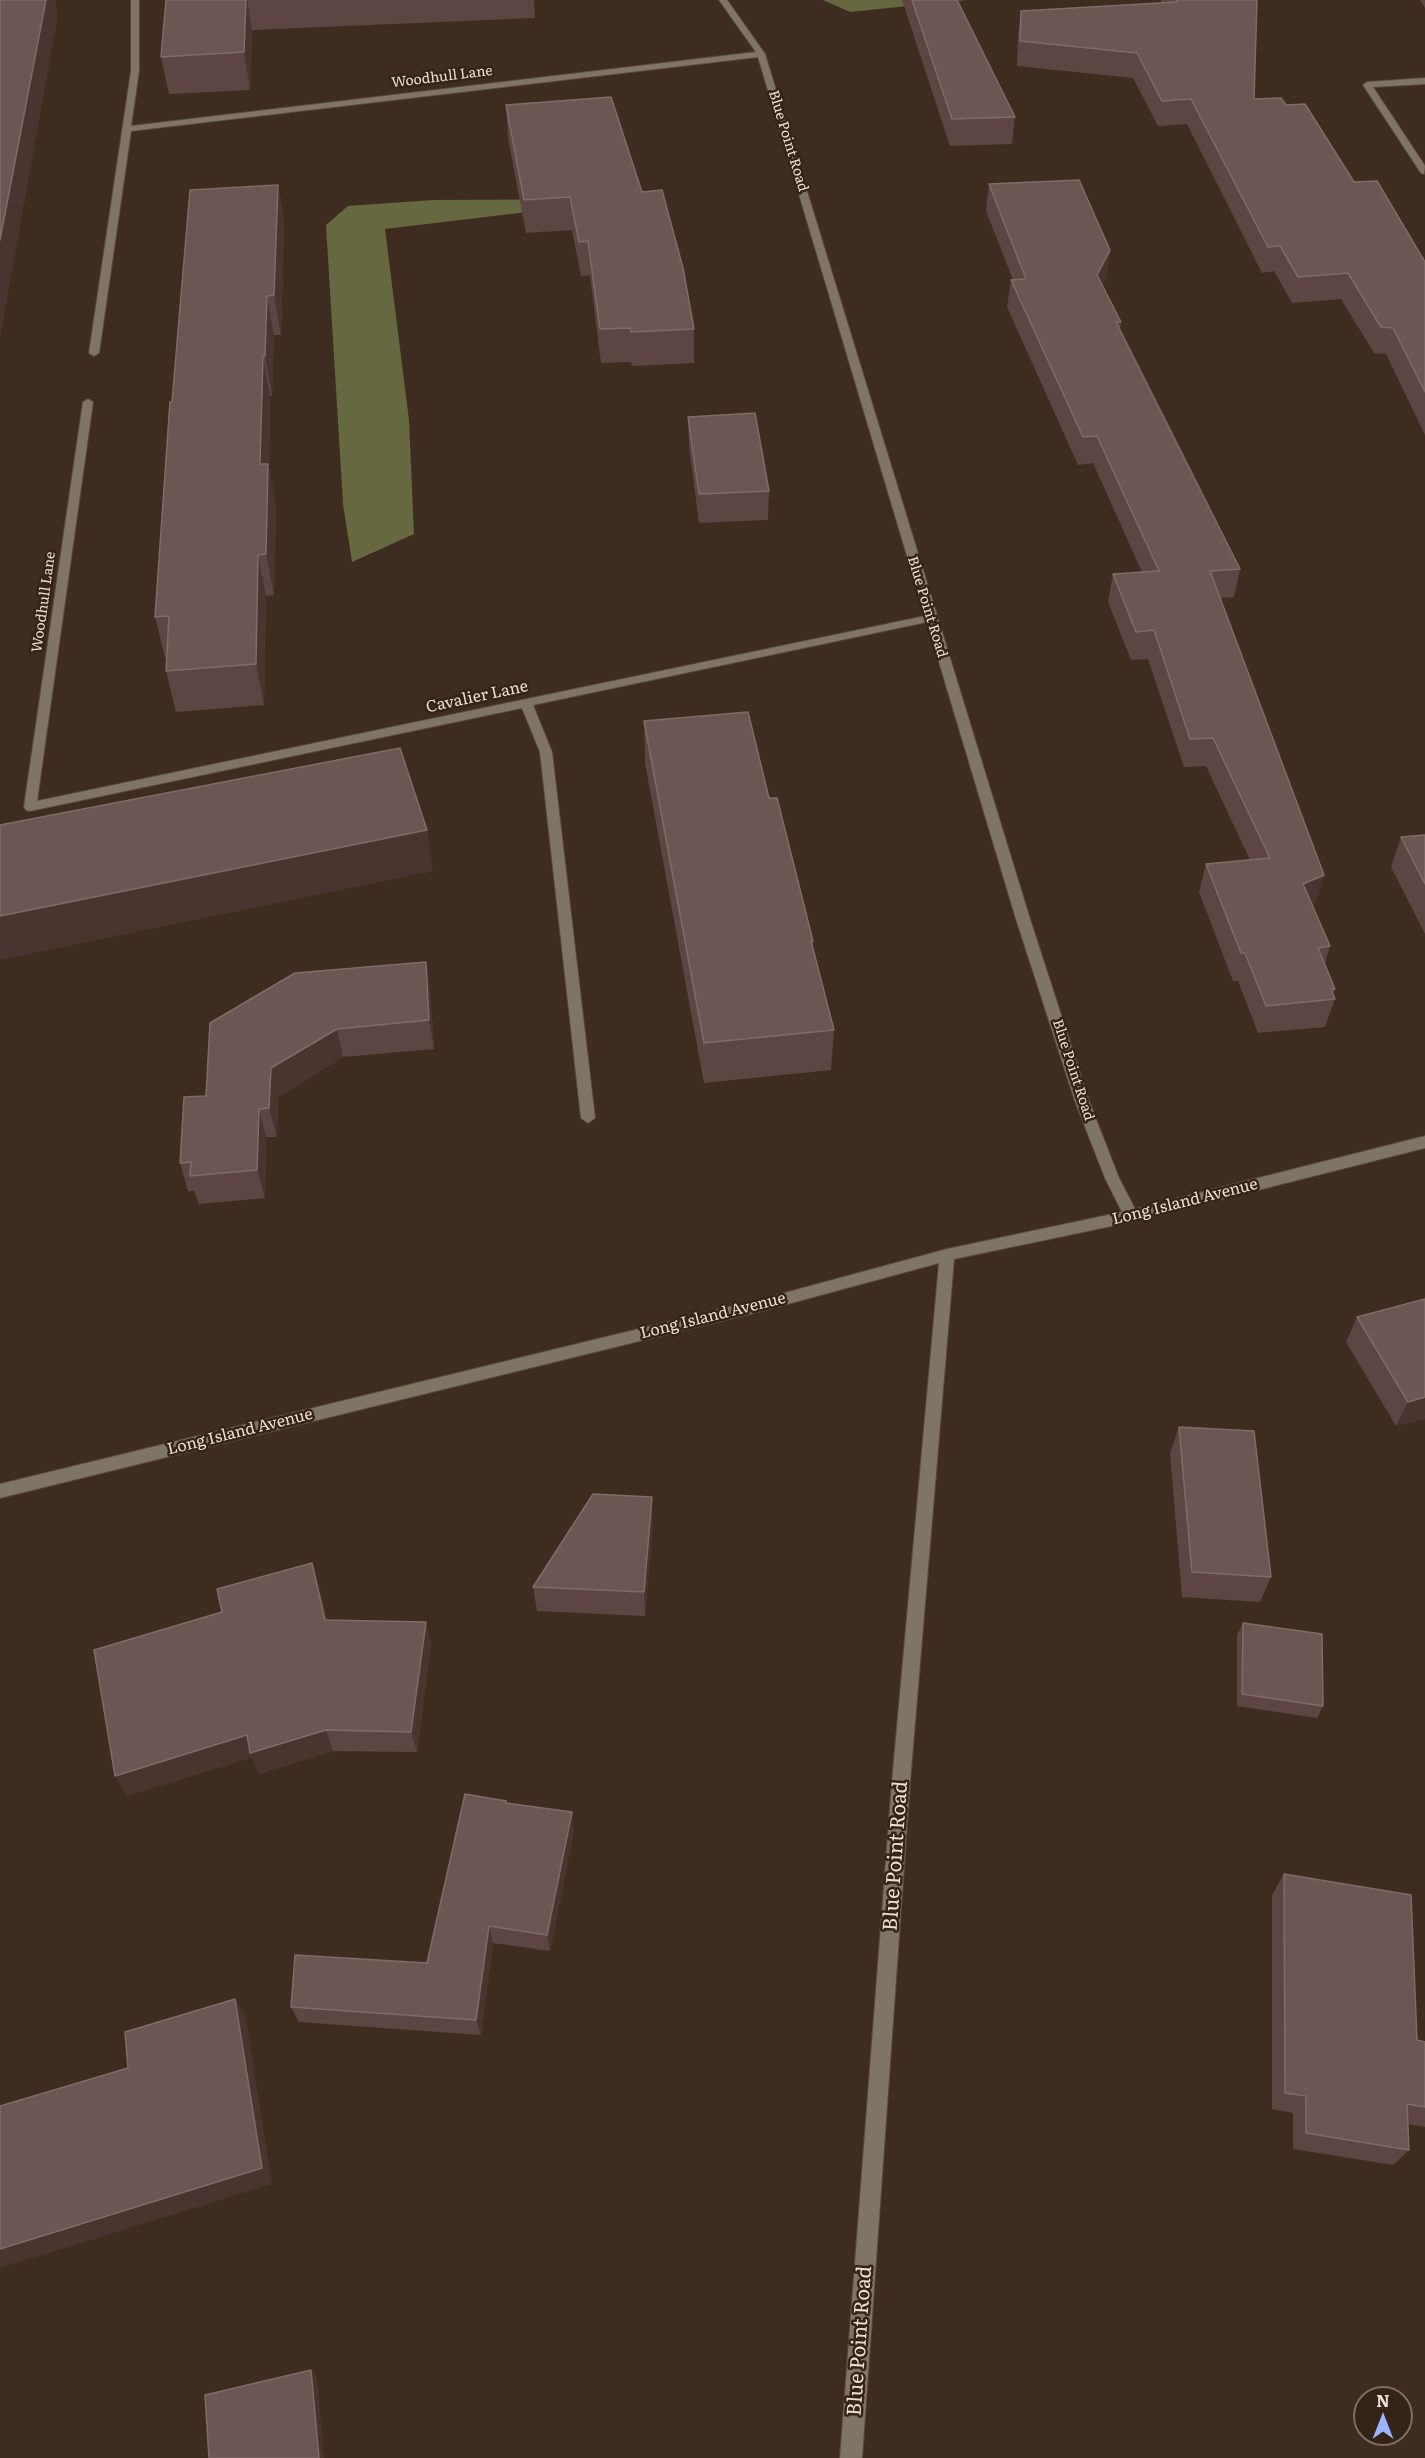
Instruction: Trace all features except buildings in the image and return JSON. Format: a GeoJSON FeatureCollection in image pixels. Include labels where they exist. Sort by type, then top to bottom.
{"type":"FeatureCollection","features":[{"type":"Feature","properties":{"kind":"street"},"geometry":{"type":"LineString","coordinates":[[94,353],[135,70],[135,0]]}},
{"type":"Feature","properties":{"kind":"street","name":"Blue Point Road"},"geometry":{"type":"LineString","coordinates":[[723,0],[761,54],[931,618],[1082,1101],[1112,1178],[1131,1216]]}},
{"type":"Feature","properties":{"kind":"street","name":"Woodhull Lane"},"geometry":{"type":"LineString","coordinates":[[126,129],[761,54]]}},
{"type":"Feature","properties":{"kind":"street"},"geometry":{"type":"LineString","coordinates":[[1424,171],[1366,85],[1425,81]]}},
{"type":"Feature","properties":{"kind":"street","name":"Woodhull Lane"},"geometry":{"type":"LineString","coordinates":[[30,807],[88,402]]}},
{"type":"Feature","properties":{"kind":"street","name":"Cavalier Lane"},"geometry":{"type":"LineString","coordinates":[[30,807],[931,618]]}},
{"type":"Feature","properties":{"kind":"street"},"geometry":{"type":"LineString","coordinates":[[526,703],[546,752],[588,1118]]}},
{"type":"Feature","properties":{"kind":"street","name":"Long Island Avenue"},"geometry":{"type":"LineString","coordinates":[[0,1491],[762,1305],[947,1255],[1131,1216],[1425,1142]]}},
{"type":"Feature","properties":{"kind":"street","name":"Blue Point Road"},"geometry":{"type":"LineString","coordinates":[[851,2458],[901,1782],[947,1255]]}},
{"type":"Feature","properties":{"kind":"green space"},"geometry":{"type":"Polygon","coordinates":[[[823,0],[966,0],[850,12],[823,0]]]}},
{"type":"Feature","properties":{"kind":"green space"},"geometry":{"type":"Polygon","coordinates":[[[636,199],[385,229],[409,420],[414,534],[352,562],[343,504],[326,225],[348,206],[433,200],[636,199]]]}}]}
